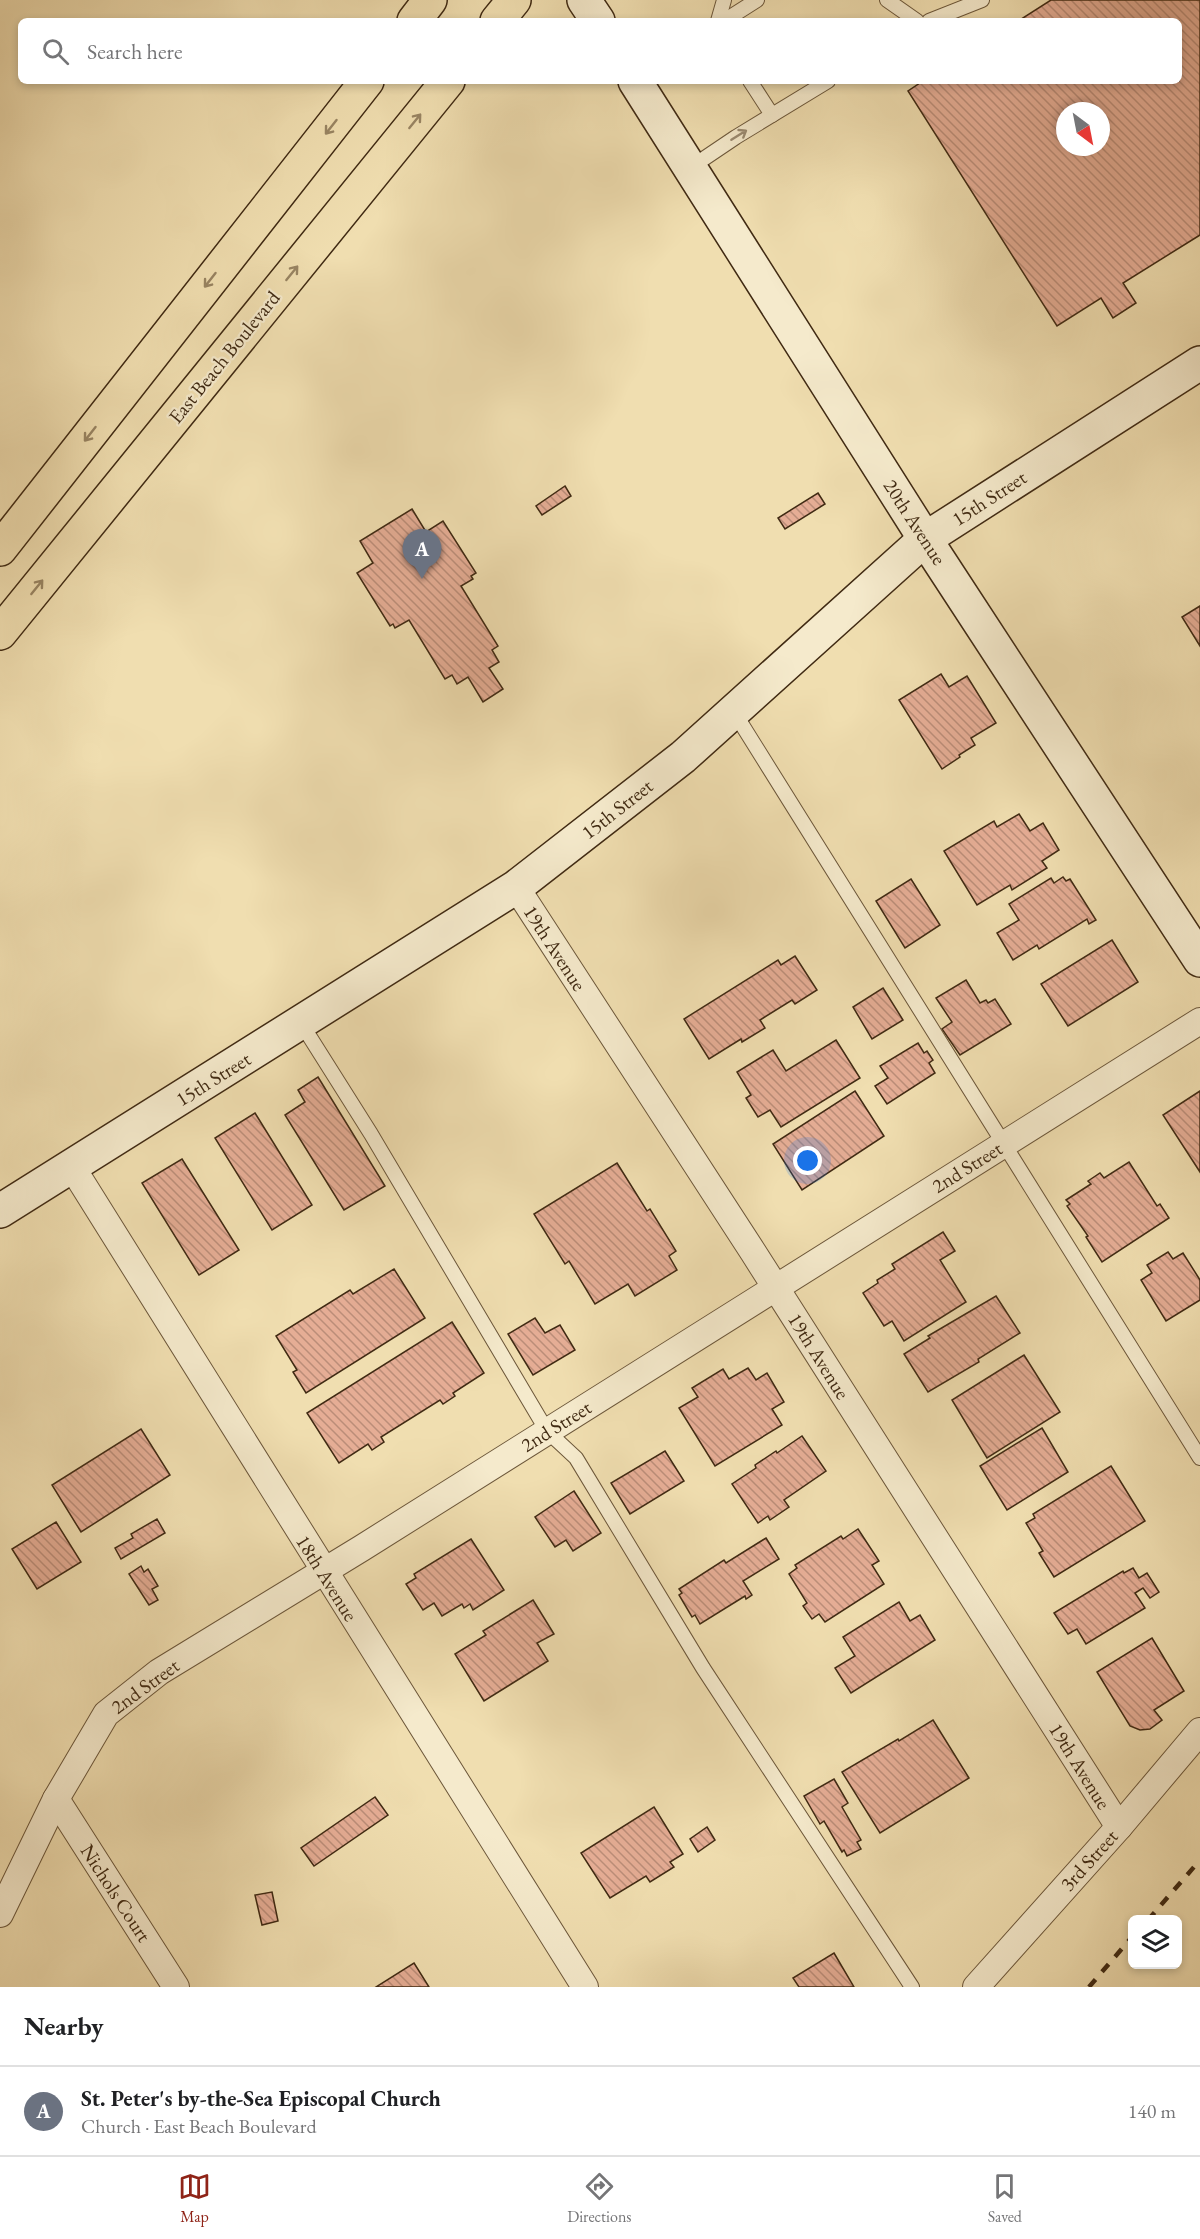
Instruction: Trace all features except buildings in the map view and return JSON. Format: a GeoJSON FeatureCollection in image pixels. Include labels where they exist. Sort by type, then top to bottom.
{"type":"FeatureCollection","features":[{"type":"Feature","properties":{"kind":"main road"},"geometry":{"type":"LineString","coordinates":[[416,18],[430,0]]}},
{"type":"Feature","properties":{"kind":"main road"},"geometry":{"type":"LineString","coordinates":[[499,18],[514,0]]}},
{"type":"Feature","properties":{"kind":"main road"},"geometry":{"type":"LineString","coordinates":[[0,549],[365,84]]}},
{"type":"Feature","properties":{"kind":"main road","name":"East Beach Boulevard"},"geometry":{"type":"LineString","coordinates":[[0,633],[446,84]]}},
{"type":"Feature","properties":{"kind":"street"},"geometry":{"type":"LineString","coordinates":[[584,0],[596,18]]}},
{"type":"Feature","properties":{"kind":"street","name":"20th Avenue"},"geometry":{"type":"LineString","coordinates":[[637,84],[925,539],[1200,960]]}},
{"type":"Feature","properties":{"kind":"street","name":"15th Street"},"geometry":{"type":"LineString","coordinates":[[0,1211],[516,887],[683,758],[925,539],[1200,363]]}},
{"type":"Feature","properties":{"kind":"street","name":"19th Avenue"},"geometry":{"type":"LineString","coordinates":[[516,887],[775,1287],[1119,1827]]}},
{"type":"Feature","properties":{"kind":"street","name":"2nd Street"},"geometry":{"type":"LineString","coordinates":[[0,1914],[56,1799],[106,1714],[159,1672],[324,1572],[1200,1021]]}},
{"type":"Feature","properties":{"kind":"street","name":"18th Avenue"},"geometry":{"type":"LineString","coordinates":[[72,1167],[585,1987]]}},
{"type":"Feature","properties":{"kind":"street","name":"3rd Street"},"geometry":{"type":"LineString","coordinates":[[976,1987],[1119,1827],[1200,1731]]}},
{"type":"Feature","properties":{"kind":"street","name":"Nichols Court"},"geometry":{"type":"LineString","coordinates":[[56,1799],[176,1987]]}},
{"type":"Feature","properties":{"kind":"lane"},"geometry":{"type":"LineString","coordinates":[[719,18],[724,0]]}},
{"type":"Feature","properties":{"kind":"lane"},"geometry":{"type":"LineString","coordinates":[[729,18],[757,0]]}},
{"type":"Feature","properties":{"kind":"lane"},"geometry":{"type":"LineString","coordinates":[[887,0],[901,4],[914,18]]}},
{"type":"Feature","properties":{"kind":"lane"},"geometry":{"type":"LineString","coordinates":[[937,18],[982,0]]}},
{"type":"Feature","properties":{"kind":"lane"},"geometry":{"type":"LineString","coordinates":[[752,84],[772,116]]}},
{"type":"Feature","properties":{"kind":"lane"},"geometry":{"type":"LineString","coordinates":[[690,168],[736,136],[823,84]]}},
{"type":"Feature","properties":{"kind":"lane"},"geometry":{"type":"LineString","coordinates":[[734,712],[1200,1458]]}},
{"type":"Feature","properties":{"kind":"lane"},"geometry":{"type":"LineString","coordinates":[[301,1023],[371,1134],[547,1431],[576,1458],[704,1668],[912,1987]]}},
{"type":"Feature","properties":{"kind":"railway"},"geometry":{"type":"LineString","coordinates":[[1152,1915],[1200,1860]]}},
{"type":"Feature","properties":{"kind":"railway"},"geometry":{"type":"LineString","coordinates":[[1089,1987],[1128,1942]]}},
{"type":"Feature","properties":{"kind":"place","name":"St. Peter's by-the-Sea Episcopal Church"},"geometry":{"type":"Point","coordinates":[422,579]}}]}
